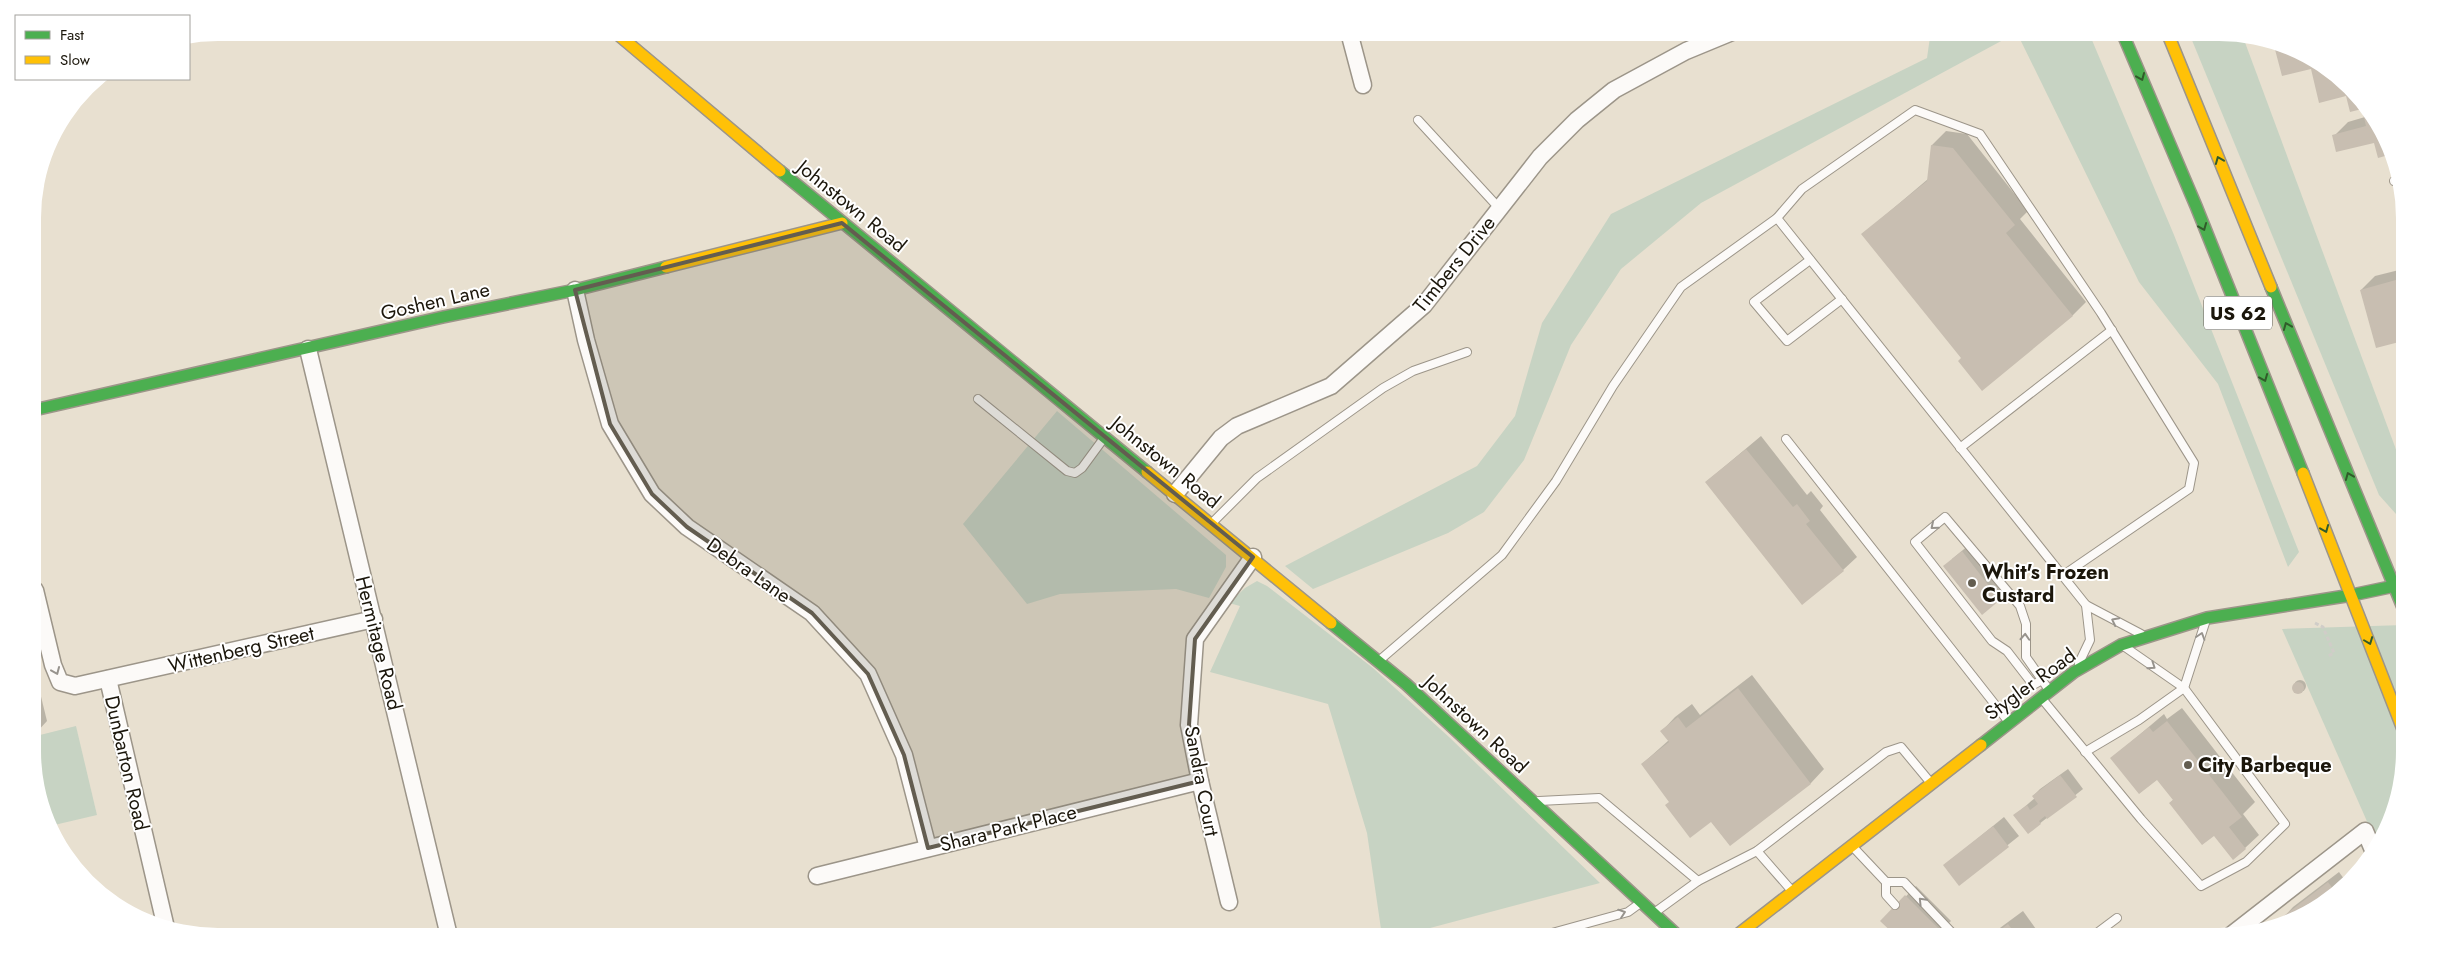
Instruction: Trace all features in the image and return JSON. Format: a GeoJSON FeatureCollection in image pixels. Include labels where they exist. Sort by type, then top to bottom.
{"type":"FeatureCollection","features":[{"type":"Feature","properties":{"kind":"main road","name":"Johnstown Road"},"geometry":{"type":"LineString","coordinates":[[626,41],[842,223],[1212,523],[1379,662],[1669,928]]}},
{"type":"Feature","properties":{"kind":"main road","name":"US 62"},"geometry":{"type":"LineString","coordinates":[[2126,41],[2166,134],[2352,595],[2396,711]]}},
{"type":"Feature","properties":{"kind":"main road","name":"US 62"},"geometry":{"type":"LineString","coordinates":[[2171,41],[2396,578]]}},
{"type":"Feature","properties":{"kind":"main road","name":"Goshen Lane"},"geometry":{"type":"LineString","coordinates":[[42,408],[308,350],[443,317],[575,290],[842,223]]}},
{"type":"Feature","properties":{"kind":"main road","name":"Stygler Road"},"geometry":{"type":"LineString","coordinates":[[1746,928],[2074,672],[2121,645],[2207,618],[2352,595],[2396,586]]}},
{"type":"Feature","properties":{"kind":"street"},"geometry":{"type":"LineString","coordinates":[[1351,41],[1363,85]]}},
{"type":"Feature","properties":{"kind":"street","name":"Timbers Drive"},"geometry":{"type":"LineString","coordinates":[[1175,494],[1221,438],[1237,426],[1331,386],[1424,305],[1540,157],[1577,120],[1614,90],[1686,51],[1710,41]]}},
{"type":"Feature","properties":{"kind":"street","name":"Debra Lane"},"geometry":{"type":"LineString","coordinates":[[575,290],[586,340],[610,424],[652,494],[688,526],[812,612],[868,674],[904,755],[928,848]]}},
{"type":"Feature","properties":{"kind":"street","name":"Hermitage Road"},"geometry":{"type":"LineString","coordinates":[[308,350],[447,928]]}},
{"type":"Feature","properties":{"kind":"street","name":"Sandra Court"},"geometry":{"type":"LineString","coordinates":[[1228,902],[1189,725],[1195,639],[1253,558]]}},
{"type":"Feature","properties":{"kind":"street","name":"Dunbarton Road"},"geometry":{"type":"LineString","coordinates":[[41,616],[53,664],[60,682],[75,686],[108,679],[164,919]]}},
{"type":"Feature","properties":{"kind":"street","name":"Wittenberg Street"},"geometry":{"type":"LineString","coordinates":[[108,679],[374,619]]}},
{"type":"Feature","properties":{"kind":"street","name":"Shara Park Place"},"geometry":{"type":"LineString","coordinates":[[817,876],[1200,781]]}},
{"type":"Feature","properties":{"kind":"street"},"geometry":{"type":"LineString","coordinates":[[2247,925],[2366,831],[2370,842]]}},
{"type":"Feature","properties":{"kind":"lane"},"geometry":{"type":"LineString","coordinates":[[1379,662],[1502,555],[1556,481],[1613,386],[1681,287],[1777,218],[1802,189],[1915,110],[1980,134],[2112,330],[2194,463],[2189,489],[2062,576]]}},
{"type":"Feature","properties":{"kind":"lane"},"geometry":{"type":"LineString","coordinates":[[1418,120],[1499,208]]}},
{"type":"Feature","properties":{"kind":"lane"},"geometry":{"type":"LineString","coordinates":[[1777,218],[2086,605],[2146,636]]}},
{"type":"Feature","properties":{"kind":"lane"},"geometry":{"type":"LineString","coordinates":[[1810,260],[1754,302],[1787,341],[1842,299]]}},
{"type":"Feature","properties":{"kind":"lane"},"geometry":{"type":"LineString","coordinates":[[1960,448],[2112,330]]}},
{"type":"Feature","properties":{"kind":"lane"},"geometry":{"type":"LineString","coordinates":[[1212,523],[1257,478],[1383,388],[1413,371],[1467,352]]}},
{"type":"Feature","properties":{"kind":"lane"},"geometry":{"type":"LineString","coordinates":[[978,399],[1067,471],[1075,473],[1082,468],[1105,437]]}},
{"type":"Feature","properties":{"kind":"lane"},"geometry":{"type":"LineString","coordinates":[[1786,440],[2009,722]]}},
{"type":"Feature","properties":{"kind":"lane"},"geometry":{"type":"LineString","coordinates":[[2042,680],[2035,684],[2031,682],[2006,651],[1992,641],[1916,542],[1944,517],[2020,606],[2026,624],[2026,657],[2042,680],[2046,695],[2085,752],[2141,819],[2201,886],[2246,862],[2285,824],[2184,688],[2121,645]]}},
{"type":"Feature","properties":{"kind":"lane"},"geometry":{"type":"LineString","coordinates":[[2074,672],[2090,640],[2086,605]]}},
{"type":"Feature","properties":{"kind":"lane"},"geometry":{"type":"LineString","coordinates":[[2085,752],[2139,720],[2184,688],[2207,618]]}},
{"type":"Feature","properties":{"kind":"lane"},"geometry":{"type":"LineString","coordinates":[[1653,913],[1698,881],[1757,851],[1886,752],[1901,747],[1931,784]]}},
{"type":"Feature","properties":{"kind":"lane"},"geometry":{"type":"LineString","coordinates":[[1532,801],[1599,798],[1698,881]]}},
{"type":"Feature","properties":{"kind":"lane"},"geometry":{"type":"LineString","coordinates":[[1852,846],[1886,882],[1886,895],[1895,906]]}},
{"type":"Feature","properties":{"kind":"lane"},"geometry":{"type":"LineString","coordinates":[[1757,851],[1792,892]]}},
{"type":"Feature","properties":{"kind":"lane"},"geometry":{"type":"LineString","coordinates":[[1886,882],[1904,882],[1947,928]]}},
{"type":"Feature","properties":{"kind":"lane"},"geometry":{"type":"LineString","coordinates":[[1571,928],[1628,912],[1641,902]]}},
{"type":"Feature","properties":{"kind":"lane"},"geometry":{"type":"LineString","coordinates":[[2103,928],[2117,918]]}},
{"type":"Feature","properties":{"kind":"path"},"geometry":{"type":"LineString","coordinates":[[2308,623],[2317,624],[2326,632],[2334,653],[2328,656]]}},
{"type":"Feature","properties":{"kind":"highlighted area"},"geometry":{"type":"Polygon","coordinates":[[[842,223],[1253,557],[1195,639],[1189,725],[1200,781],[928,848],[904,755],[868,674],[812,613],[687,527],[652,494],[610,424],[575,290],[842,223]]]}},
{"type":"Feature","properties":{"kind":"green space"},"geometry":{"type":"Polygon","coordinates":[[[1929,41],[2001,41],[1701,203],[1621,269],[1571,345],[1524,460],[1484,512],[1448,533],[1313,589],[1285,566],[1477,466],[1515,416],[1542,323],[1611,214],[1927,58],[1929,41]]]}},
{"type":"Feature","properties":{"kind":"green space"},"geometry":{"type":"Polygon","coordinates":[[[2021,41],[2092,41],[2174,235],[2299,552],[2288,567],[2218,384],[2139,282],[2021,41]]]}},
{"type":"Feature","properties":{"kind":"green space"},"geometry":{"type":"Polygon","coordinates":[[[2192,41],[2245,44],[2396,449],[2396,514],[2379,495],[2192,41]]]}},
{"type":"Feature","properties":{"kind":"green space"},"geometry":{"type":"Polygon","coordinates":[[[1057,411],[1226,555],[1226,567],[1209,598],[1176,589],[1060,594],[1027,604],[963,524],[1057,411]]]}},
{"type":"Feature","properties":{"kind":"green space"},"geometry":{"type":"Polygon","coordinates":[[[1257,581],[1267,586],[1373,668],[1449,737],[1600,883],[1430,928],[1381,928],[1367,833],[1328,704],[1210,672],[1240,606],[1229,603],[1245,588],[1257,581]]]}},
{"type":"Feature","properties":{"kind":"green space"},"geometry":{"type":"Polygon","coordinates":[[[2396,625],[2396,750],[2394,774],[2390,796],[2373,836],[2282,629],[2396,625]]]}},
{"type":"Feature","properties":{"kind":"green space"},"geometry":{"type":"Polygon","coordinates":[[[76,726],[97,815],[58,824],[47,796],[43,774],[41,735],[76,726]]]}},
{"type":"Feature","properties":{"kind":"building"},"geometry":{"type":"Polygon","coordinates":[[[2275,51],[2317,71],[2344,93],[2358,110],[2350,112],[2346,96],[2319,103],[2311,69],[2282,76],[2275,51]]]}},
{"type":"Feature","properties":{"kind":"building"},"geometry":{"type":"Polygon","coordinates":[[[2364,117],[2384,156],[2378,158],[2374,143],[2336,152],[2332,135],[2366,126],[2364,117]]]}},
{"type":"Feature","properties":{"kind":"building"},"geometry":{"type":"Polygon","coordinates":[[[1931,145],[1953,148],[2015,225],[2006,233],[2073,316],[1982,391],[1958,361],[1961,358],[1861,234],[1927,181],[1931,145]]]}},
{"type":"Feature","properties":{"kind":"building"},"geometry":{"type":"Polygon","coordinates":[[[2396,280],[2396,343],[2376,348],[2360,290],[2396,280]]]}},
{"type":"Feature","properties":{"kind":"building"},"geometry":{"type":"Polygon","coordinates":[[[1746,449],[1793,507],[1797,504],[1810,521],[1806,524],[1844,571],[1802,605],[1705,482],[1746,449]]]}},
{"type":"Feature","properties":{"kind":"building","name":"Whit's Frozen Custard"},"geometry":{"type":"Polygon","coordinates":[[[1962,551],[2000,600],[1982,615],[1943,566],[1962,551]]]}},
{"type":"Feature","properties":{"kind":"building"},"geometry":{"type":"Polygon","coordinates":[[[2296,682],[2300,682],[2304,688],[2300,694],[2296,694],[2292,690],[2292,686],[2296,682]]]}},
{"type":"Feature","properties":{"kind":"building"},"geometry":{"type":"Polygon","coordinates":[[[1738,688],[1811,784],[1730,846],[1711,822],[1690,838],[1665,805],[1669,802],[1641,764],[1669,742],[1660,731],[1678,717],[1686,728],[1738,688]]]}},
{"type":"Feature","properties":{"kind":"building"},"geometry":{"type":"Polygon","coordinates":[[[2167,721],[2242,817],[2229,827],[2246,849],[2233,860],[2214,836],[2202,845],[2169,803],[2173,800],[2157,780],[2139,794],[2110,758],[2149,727],[2153,732],[2167,721]]]}},
{"type":"Feature","properties":{"kind":"building"},"geometry":{"type":"Polygon","coordinates":[[[2060,775],[2077,797],[2047,819],[2045,816],[2039,821],[2041,824],[2028,834],[2013,815],[2027,805],[2030,810],[2038,804],[2032,796],[2060,775]]]}},
{"type":"Feature","properties":{"kind":"building"},"geometry":{"type":"Polygon","coordinates":[[[1993,826],[2009,847],[1959,886],[1943,865],[1993,826]]]}},
{"type":"Feature","properties":{"kind":"building"},"geometry":{"type":"Polygon","coordinates":[[[2328,882],[2331,887],[2317,898],[2287,914],[2328,882]]]}},
{"type":"Feature","properties":{"kind":"building"},"geometry":{"type":"Polygon","coordinates":[[[1905,895],[1938,928],[1887,928],[1880,921],[1905,895]]]}},
{"type":"Feature","properties":{"kind":"building"},"geometry":{"type":"Polygon","coordinates":[[[2008,924],[2011,928],[2003,928],[2008,924]]]}},
{"type":"Feature","properties":{"kind":"traffic: fast"},"geometry":{"type":"LineString","coordinates":[[2126,41],[2196,206],[2303,473]]}},
{"type":"Feature","properties":{"kind":"traffic: fast"},"geometry":{"type":"LineString","coordinates":[[780,171],[1147,472]]}},
{"type":"Feature","properties":{"kind":"traffic: fast"},"geometry":{"type":"LineString","coordinates":[[42,408],[443,317],[575,290],[666,267]]}},
{"type":"Feature","properties":{"kind":"traffic: fast"},"geometry":{"type":"LineString","coordinates":[[2271,287],[2396,591]]}},
{"type":"Feature","properties":{"kind":"traffic: fast"},"geometry":{"type":"LineString","coordinates":[[1981,745],[2074,672],[2121,645],[2207,618],[2352,595],[2396,586]]}},
{"type":"Feature","properties":{"kind":"traffic: fast"},"geometry":{"type":"LineString","coordinates":[[1331,623],[1406,684],[1669,928]]}},
{"type":"Feature","properties":{"kind":"traffic: slow"},"geometry":{"type":"LineString","coordinates":[[626,41],[780,171]]}},
{"type":"Feature","properties":{"kind":"traffic: slow"},"geometry":{"type":"LineString","coordinates":[[2171,41],[2271,287]]}},
{"type":"Feature","properties":{"kind":"traffic: slow"},"geometry":{"type":"LineString","coordinates":[[666,267],[842,223]]}},
{"type":"Feature","properties":{"kind":"traffic: slow"},"geometry":{"type":"LineString","coordinates":[[1147,472],[1331,623]]}},
{"type":"Feature","properties":{"kind":"traffic: slow"},"geometry":{"type":"LineString","coordinates":[[2303,473],[2396,711]]}},
{"type":"Feature","properties":{"kind":"traffic: slow"},"geometry":{"type":"LineString","coordinates":[[1746,928],[1981,745]]}},
{"type":"Feature","properties":{"kind":"place","name":"Whit's Frozen Custard"},"geometry":{"type":"Point","coordinates":[1972,583]}},
{"type":"Feature","properties":{"kind":"place","name":"City Barbeque"},"geometry":{"type":"Point","coordinates":[2188,765]}}]}
